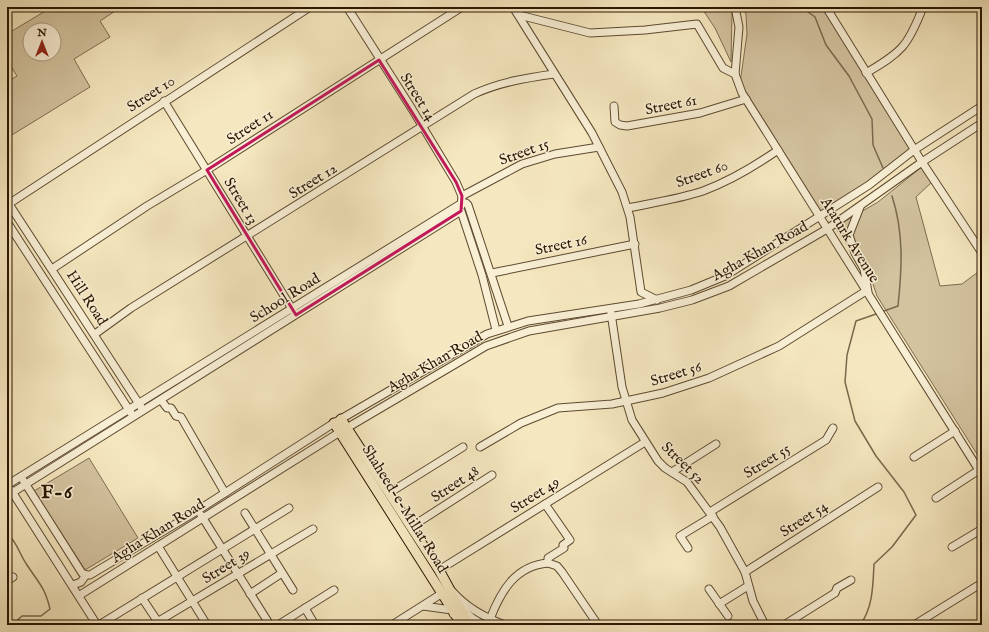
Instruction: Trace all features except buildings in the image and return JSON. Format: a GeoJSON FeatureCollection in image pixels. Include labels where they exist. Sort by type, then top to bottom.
{"type":"FeatureCollection","features":[{"type":"Feature","properties":{"kind":"main road","name":"Shaheed-e-Millat Road"},"geometry":{"type":"LineString","coordinates":[[338,421],[388,497],[411,527],[442,576],[462,625]]}},
{"type":"Feature","properties":{"kind":"main road","name":"Shaheed-e-Millat Road"},"geometry":{"type":"LineString","coordinates":[[388,497],[441,594],[470,621]]}},
{"type":"Feature","properties":{"kind":"main road"},"geometry":{"type":"LineString","coordinates":[[434,582],[442,576]]}},
{"type":"Feature","properties":{"kind":"street","name":"Street 10"},"geometry":{"type":"LineString","coordinates":[[8,203],[310,7]]}},
{"type":"Feature","properties":{"kind":"street","name":"Street 14"},"geometry":{"type":"LineString","coordinates":[[347,7],[456,182],[464,201]]}},
{"type":"Feature","properties":{"kind":"street","name":"Street 11"},"geometry":{"type":"LineString","coordinates":[[52,269],[147,206],[207,170],[462,7]]}},
{"type":"Feature","properties":{"kind":"street"},"geometry":{"type":"LineString","coordinates":[[513,7],[600,148],[622,192],[628,208],[635,244],[641,292],[658,300]]}},
{"type":"Feature","properties":{"kind":"street","name":"Ataturk Avenue"},"geometry":{"type":"LineString","coordinates":[[735,7],[739,27],[735,74],[746,99],[980,473]]}},
{"type":"Feature","properties":{"kind":"street"},"geometry":{"type":"LineString","coordinates":[[826,7],[914,150],[982,253]]}},
{"type":"Feature","properties":{"kind":"street"},"geometry":{"type":"LineString","coordinates":[[866,73],[898,53],[911,37],[923,7]]}},
{"type":"Feature","properties":{"kind":"street"},"geometry":{"type":"LineString","coordinates":[[519,15],[590,33],[632,32],[697,24],[723,68],[735,74]]}},
{"type":"Feature","properties":{"kind":"street","name":"Street 12"},"geometry":{"type":"LineString","coordinates":[[95,334],[131,308],[474,94],[493,85],[513,80],[554,74]]}},
{"type":"Feature","properties":{"kind":"street","name":"Street 61"},"geometry":{"type":"LineString","coordinates":[[614,106],[615,122],[626,126],[652,123],[700,113],[746,99]]}},
{"type":"Feature","properties":{"kind":"street","name":"Street 13"},"geometry":{"type":"LineString","coordinates":[[164,101],[294,312]]}},
{"type":"Feature","properties":{"kind":"street","name":"Agha Khan Road"},"geometry":{"type":"LineString","coordinates":[[73,585],[82,582],[88,575],[198,510],[338,421],[481,337],[496,330],[528,321],[611,309],[658,300],[691,290],[724,276],[869,185],[914,150],[982,106]]}},
{"type":"Feature","properties":{"kind":"street","name":"Agha Khan Road"},"geometry":{"type":"LineString","coordinates":[[80,595],[344,430],[486,346],[530,331],[612,318],[667,307],[692,300],[728,286],[827,228],[922,162],[982,123]]}},
{"type":"Feature","properties":{"kind":"street","name":"Street 15"},"geometry":{"type":"LineString","coordinates":[[464,201],[522,164],[555,154],[600,148]]}},
{"type":"Feature","properties":{"kind":"street","name":"Street 60"},"geometry":{"type":"LineString","coordinates":[[628,208],[694,194],[711,188],[744,172],[778,150]]}},
{"type":"Feature","properties":{"kind":"street"},"geometry":{"type":"LineString","coordinates":[[464,201],[460,211],[482,275],[496,330]]}},
{"type":"Feature","properties":{"kind":"street"},"geometry":{"type":"LineString","coordinates":[[464,201],[492,273],[508,326]]}},
{"type":"Feature","properties":{"kind":"street","name":"School Road"},"geometry":{"type":"LineString","coordinates":[[294,312],[464,201]]}},
{"type":"Feature","properties":{"kind":"street","name":"Hill Road"},"geometry":{"type":"LineString","coordinates":[[8,203],[95,334],[143,411]]}},
{"type":"Feature","properties":{"kind":"street"},"geometry":{"type":"LineString","coordinates":[[860,206],[849,235],[855,253],[864,269],[867,292]]}},
{"type":"Feature","properties":{"kind":"street","name":"School Road"},"geometry":{"type":"LineString","coordinates":[[7,485],[139,403],[230,352],[460,211]]}},
{"type":"Feature","properties":{"kind":"street","name":"Hill Road"},"geometry":{"type":"LineString","coordinates":[[7,222],[133,417]]}},
{"type":"Feature","properties":{"kind":"street","name":"Street 16"},"geometry":{"type":"LineString","coordinates":[[492,273],[635,244]]}},
{"type":"Feature","properties":{"kind":"street","name":"Street 56"},"geometry":{"type":"LineString","coordinates":[[480,447],[521,423],[553,409],[626,401],[689,385],[758,357],[802,333],[867,292]]}},
{"type":"Feature","properties":{"kind":"street","name":"Street 52"},"geometry":{"type":"LineString","coordinates":[[611,309],[626,401],[632,420],[658,461],[687,482],[712,514],[745,572],[753,601],[765,625]]}},
{"type":"Feature","properties":{"kind":"street"},"geometry":{"type":"LineString","coordinates":[[481,337],[486,346]]}},
{"type":"Feature","properties":{"kind":"street","name":"School Road"},"geometry":{"type":"LineString","coordinates":[[10,495],[161,400],[230,352]]}},
{"type":"Feature","properties":{"kind":"street"},"geometry":{"type":"LineString","coordinates":[[161,400],[167,408],[171,408],[176,416],[181,417],[225,493]]}},
{"type":"Feature","properties":{"kind":"street","name":"Street 55"},"geometry":{"type":"LineString","coordinates":[[688,548],[680,536],[826,440],[833,428]]}},
{"type":"Feature","properties":{"kind":"street"},"geometry":{"type":"LineString","coordinates":[[914,457],[955,431]]}},
{"type":"Feature","properties":{"kind":"street","name":"Street 49"},"geometry":{"type":"LineString","coordinates":[[442,576],[545,504],[645,442]]}},
{"type":"Feature","properties":{"kind":"street"},"geometry":{"type":"LineString","coordinates":[[672,472],[716,444]]}},
{"type":"Feature","properties":{"kind":"street"},"geometry":{"type":"LineString","coordinates":[[388,497],[463,447]]}},
{"type":"Feature","properties":{"kind":"street"},"geometry":{"type":"LineString","coordinates":[[936,498],[980,473]]}},
{"type":"Feature","properties":{"kind":"street","name":"Street 48"},"geometry":{"type":"LineString","coordinates":[[411,527],[492,474]]}},
{"type":"Feature","properties":{"kind":"street"},"geometry":{"type":"LineString","coordinates":[[21,476],[82,573],[88,575],[96,585]]}},
{"type":"Feature","properties":{"kind":"street"},"geometry":{"type":"LineString","coordinates":[[7,485],[10,495],[80,595],[98,625],[289,508]]}},
{"type":"Feature","properties":{"kind":"street","name":"Street 54"},"geometry":{"type":"LineString","coordinates":[[745,572],[878,487]]}},
{"type":"Feature","properties":{"kind":"street"},"geometry":{"type":"LineString","coordinates":[[490,619],[496,604],[508,583],[527,568],[548,560],[564,548],[563,545],[570,540],[545,504]]}},
{"type":"Feature","properties":{"kind":"street"},"geometry":{"type":"LineString","coordinates":[[198,510],[270,625]]}},
{"type":"Feature","properties":{"kind":"street"},"geometry":{"type":"LineString","coordinates":[[245,513],[293,590]]}},
{"type":"Feature","properties":{"kind":"street","name":"Street 39"},"geometry":{"type":"LineString","coordinates":[[157,624],[313,529]]}},
{"type":"Feature","properties":{"kind":"street"},"geometry":{"type":"LineString","coordinates":[[952,547],[982,529]]}},
{"type":"Feature","properties":{"kind":"street"},"geometry":{"type":"LineString","coordinates":[[144,543],[149,551]]}},
{"type":"Feature","properties":{"kind":"street"},"geometry":{"type":"LineString","coordinates":[[158,546],[207,625]]}},
{"type":"Feature","properties":{"kind":"street"},"geometry":{"type":"LineString","coordinates":[[548,560],[557,566],[562,572],[598,625]]}},
{"type":"Feature","properties":{"kind":"street"},"geometry":{"type":"LineString","coordinates":[[250,594],[282,573]]}},
{"type":"Feature","properties":{"kind":"street"},"geometry":{"type":"LineString","coordinates":[[442,576],[458,597],[490,619],[505,625]]}},
{"type":"Feature","properties":{"kind":"street"},"geometry":{"type":"LineString","coordinates":[[784,625],[835,594],[837,588],[850,580]]}},
{"type":"Feature","properties":{"kind":"street"},"geometry":{"type":"LineString","coordinates":[[914,625],[982,583]]}},
{"type":"Feature","properties":{"kind":"street"},"geometry":{"type":"LineString","coordinates":[[719,604],[748,586]]}},
{"type":"Feature","properties":{"kind":"street"},"geometry":{"type":"LineString","coordinates":[[709,589],[728,616]]}},
{"type":"Feature","properties":{"kind":"street"},"geometry":{"type":"LineString","coordinates":[[278,625],[334,590]]}},
{"type":"Feature","properties":{"kind":"street"},"geometry":{"type":"LineString","coordinates":[[392,625],[441,594]]}},
{"type":"Feature","properties":{"kind":"street"},"geometry":{"type":"LineString","coordinates":[[142,598],[157,624]]}},
{"type":"Feature","properties":{"kind":"street"},"geometry":{"type":"LineString","coordinates":[[423,606],[455,607]]}},
{"type":"Feature","properties":{"kind":"street","name":"Shaheed-e-Millat Road"},"geometry":{"type":"LineString","coordinates":[[455,607],[457,625]]}},
{"type":"Feature","properties":{"kind":"street"},"geometry":{"type":"LineString","coordinates":[[305,608],[315,625]]}},
{"type":"Feature","properties":{"kind":"street"},"geometry":{"type":"LineString","coordinates":[[470,621],[484,625]]}},
{"type":"Feature","properties":{"kind":"street","name":"Shaheed-e-Millat Road"},"geometry":{"type":"LineString","coordinates":[[470,621],[476,625]]}},
{"type":"Feature","properties":{"kind":"highlighted area"},"geometry":{"type":"Polygon","coordinates":[[[379,60],[456,182],[462,196],[461,211],[296,315],[207,170],[379,60]]]}},
{"type":"Feature","properties":{"kind":"shaded area"},"geometry":{"type":"Polygon","coordinates":[[[52,7],[113,7],[115,11],[100,21],[110,37],[74,59],[90,87],[7,138],[7,82],[17,76],[7,60],[7,34],[22,25],[22,62],[62,62],[62,22],[27,22],[52,7]]]}},
{"type":"Feature","properties":{"kind":"shaded area"},"geometry":{"type":"Polygon","coordinates":[[[701,7],[730,7],[732,11],[731,62],[715,28],[701,7]]]}},
{"type":"Feature","properties":{"kind":"shaded area"},"geometry":{"type":"Polygon","coordinates":[[[742,7],[822,7],[911,148],[858,189],[820,213],[740,83],[747,34],[746,14],[742,7]]]}},
{"type":"Feature","properties":{"kind":"shaded area"},"geometry":{"type":"Polygon","coordinates":[[[923,166],[933,181],[916,197],[940,286],[962,284],[982,269],[982,462],[877,296],[873,284],[835,227],[878,202],[923,166]]]}},
{"type":"Feature","properties":{"kind":"shaded area"},"geometry":{"type":"Polygon","coordinates":[[[89,458],[138,538],[85,570],[34,491],[89,458]]]}},
{"type":"Feature","properties":{"kind":"waterway"},"geometry":{"type":"LineString","coordinates":[[801,7],[815,17],[826,45],[849,76],[872,119],[873,145],[883,168]]}},
{"type":"Feature","properties":{"kind":"waterway"},"geometry":{"type":"LineString","coordinates":[[884,311],[898,306],[901,264],[899,223],[892,196]]}},
{"type":"Feature","properties":{"kind":"waterway"},"geometry":{"type":"LineString","coordinates":[[860,625],[868,611],[870,604],[873,588],[874,564],[892,547],[916,515],[904,492],[876,456],[855,421],[845,382],[847,355],[856,321],[876,314]]}},
{"type":"Feature","properties":{"kind":"waterway"},"geometry":{"type":"LineString","coordinates":[[7,533],[14,541],[24,560],[41,585],[50,609],[41,616],[22,616],[12,625]]}},
{"type":"Feature","properties":{"kind":"district","name":"F-6"},"geometry":{"type":"Point","coordinates":[57,493]}}]}
